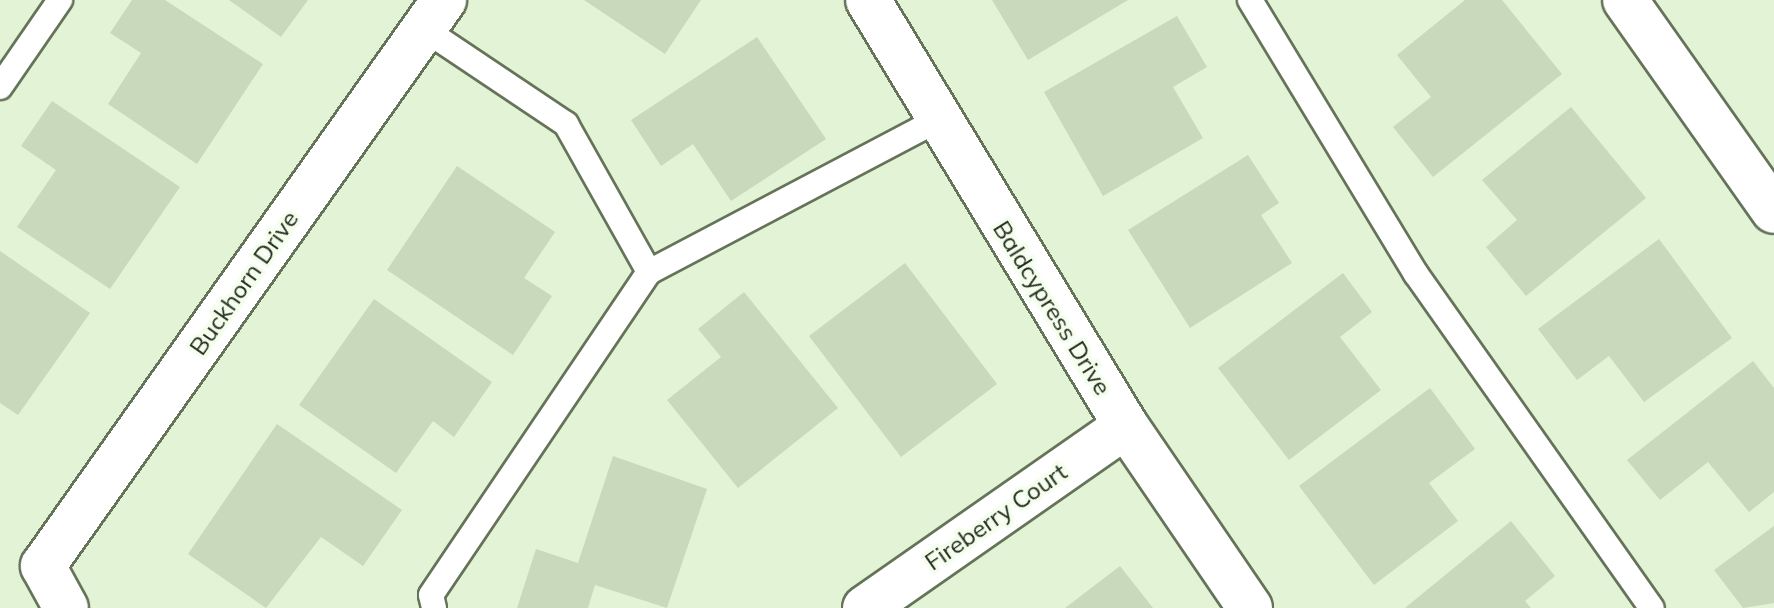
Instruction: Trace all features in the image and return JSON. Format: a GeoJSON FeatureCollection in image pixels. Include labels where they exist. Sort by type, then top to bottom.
{"type":"FeatureCollection","features":[{"type":"Feature","properties":{"kind":"street","name":"Baldcypress Drive"},"geometry":{"type":"LineString","coordinates":[[868,0],[935,121],[1126,426],[1250,608]]}},
{"type":"Feature","properties":{"kind":"street"},"geometry":{"type":"LineString","coordinates":[[1625,0],[1774,211]]}},
{"type":"Feature","properties":{"kind":"street","name":"Buckhorn Drive"},"geometry":{"type":"LineString","coordinates":[[66,608],[43,566],[434,14]]}},
{"type":"Feature","properties":{"kind":"street","name":"Fireberry Court"},"geometry":{"type":"LineString","coordinates":[[865,608],[1126,426]]}},
{"type":"Feature","properties":{"kind":"lane"},"geometry":{"type":"LineString","coordinates":[[0,87],[60,0]]}},
{"type":"Feature","properties":{"kind":"lane"},"geometry":{"type":"LineString","coordinates":[[1250,0],[1416,274],[1652,608]]}},
{"type":"Feature","properties":{"kind":"lane"},"geometry":{"type":"LineString","coordinates":[[434,14],[566,124],[649,272]]}},
{"type":"Feature","properties":{"kind":"lane"},"geometry":{"type":"LineString","coordinates":[[434,608],[431,595],[649,272],[935,121]]}},
{"type":"Feature","properties":{"kind":"building"},"geometry":{"type":"Polygon","coordinates":[[[132,0],[165,0],[263,64],[197,164],[108,104],[141,53],[110,33],[132,0]]]}},
{"type":"Feature","properties":{"kind":"building"},"geometry":{"type":"Polygon","coordinates":[[[229,0],[308,0],[281,37],[229,0]]]}},
{"type":"Feature","properties":{"kind":"building"},"geometry":{"type":"Polygon","coordinates":[[[584,0],[701,0],[665,54],[584,0]]]}},
{"type":"Feature","properties":{"kind":"building"},"geometry":{"type":"Polygon","coordinates":[[[992,0],[1128,0],[1028,60],[992,0]]]}},
{"type":"Feature","properties":{"kind":"building"},"geometry":{"type":"Polygon","coordinates":[[[1465,0],[1502,0],[1562,74],[1433,177],[1393,127],[1431,97],[1397,55],[1465,0]]]}},
{"type":"Feature","properties":{"kind":"building"},"geometry":{"type":"Polygon","coordinates":[[[1177,16],[1207,67],[1173,87],[1203,138],[1103,196],[1044,92],[1177,16]]]}},
{"type":"Feature","properties":{"kind":"building"},"geometry":{"type":"Polygon","coordinates":[[[757,37],[826,139],[731,201],[693,144],[661,166],[631,120],[757,37]]]}},
{"type":"Feature","properties":{"kind":"building"},"geometry":{"type":"Polygon","coordinates":[[[52,101],[180,187],[110,289],[17,227],[56,170],[21,146],[52,101]]]}},
{"type":"Feature","properties":{"kind":"building"},"geometry":{"type":"Polygon","coordinates":[[[1571,107],[1646,198],[1526,296],[1486,247],[1517,220],[1482,180],[1571,107]]]}},
{"type":"Feature","properties":{"kind":"building"},"geometry":{"type":"Polygon","coordinates":[[[1248,155],[1279,203],[1261,215],[1292,263],[1190,328],[1128,230],[1248,155]]]}},
{"type":"Feature","properties":{"kind":"building"},"geometry":{"type":"Polygon","coordinates":[[[457,166],[555,232],[524,278],[552,296],[513,355],[387,270],[457,166]]]}},
{"type":"Feature","properties":{"kind":"building"},"geometry":{"type":"Polygon","coordinates":[[[1659,239],[1732,338],[1644,402],[1609,356],[1577,380],[1538,329],[1659,239]]]}},
{"type":"Feature","properties":{"kind":"building"},"geometry":{"type":"Polygon","coordinates":[[[0,251],[90,313],[18,415],[0,403],[0,251]]]}},
{"type":"Feature","properties":{"kind":"building"},"geometry":{"type":"Polygon","coordinates":[[[905,263],[997,384],[901,457],[809,336],[905,263]]]}},
{"type":"Feature","properties":{"kind":"building"},"geometry":{"type":"Polygon","coordinates":[[[1343,273],[1372,312],[1340,337],[1381,390],[1289,460],[1218,368],[1343,273]]]}},
{"type":"Feature","properties":{"kind":"building"},"geometry":{"type":"Polygon","coordinates":[[[744,292],[838,408],[738,488],[667,400],[721,357],[698,329],[744,292]]]}},
{"type":"Feature","properties":{"kind":"building"},"geometry":{"type":"Polygon","coordinates":[[[374,299],[492,382],[454,437],[433,421],[396,473],[299,405],[374,299]]]}},
{"type":"Feature","properties":{"kind":"building"},"geometry":{"type":"Polygon","coordinates":[[[1753,361],[1774,388],[1774,492],[1749,512],[1708,462],[1660,500],[1627,460],[1753,361]]]}},
{"type":"Feature","properties":{"kind":"building"},"geometry":{"type":"Polygon","coordinates":[[[1430,388],[1475,449],[1429,483],[1458,521],[1374,585],[1299,486],[1430,388]]]}},
{"type":"Feature","properties":{"kind":"building"},"geometry":{"type":"Polygon","coordinates":[[[277,424],[402,510],[363,566],[321,537],[266,608],[188,554],[277,424]]]}},
{"type":"Feature","properties":{"kind":"building"},"geometry":{"type":"Polygon","coordinates":[[[613,456],[707,489],[667,608],[595,585],[588,608],[517,608],[536,549],[578,563],[613,456]]]}},
{"type":"Feature","properties":{"kind":"building"},"geometry":{"type":"Polygon","coordinates":[[[1511,521],[1555,576],[1525,601],[1531,608],[1405,608],[1511,521]]]}},
{"type":"Feature","properties":{"kind":"building"},"geometry":{"type":"Polygon","coordinates":[[[1774,526],[1774,603],[1743,608],[1714,570],[1774,526]]]}},
{"type":"Feature","properties":{"kind":"building"},"geometry":{"type":"Polygon","coordinates":[[[1120,566],[1153,608],[1065,608],[1120,566]]]}}]}
